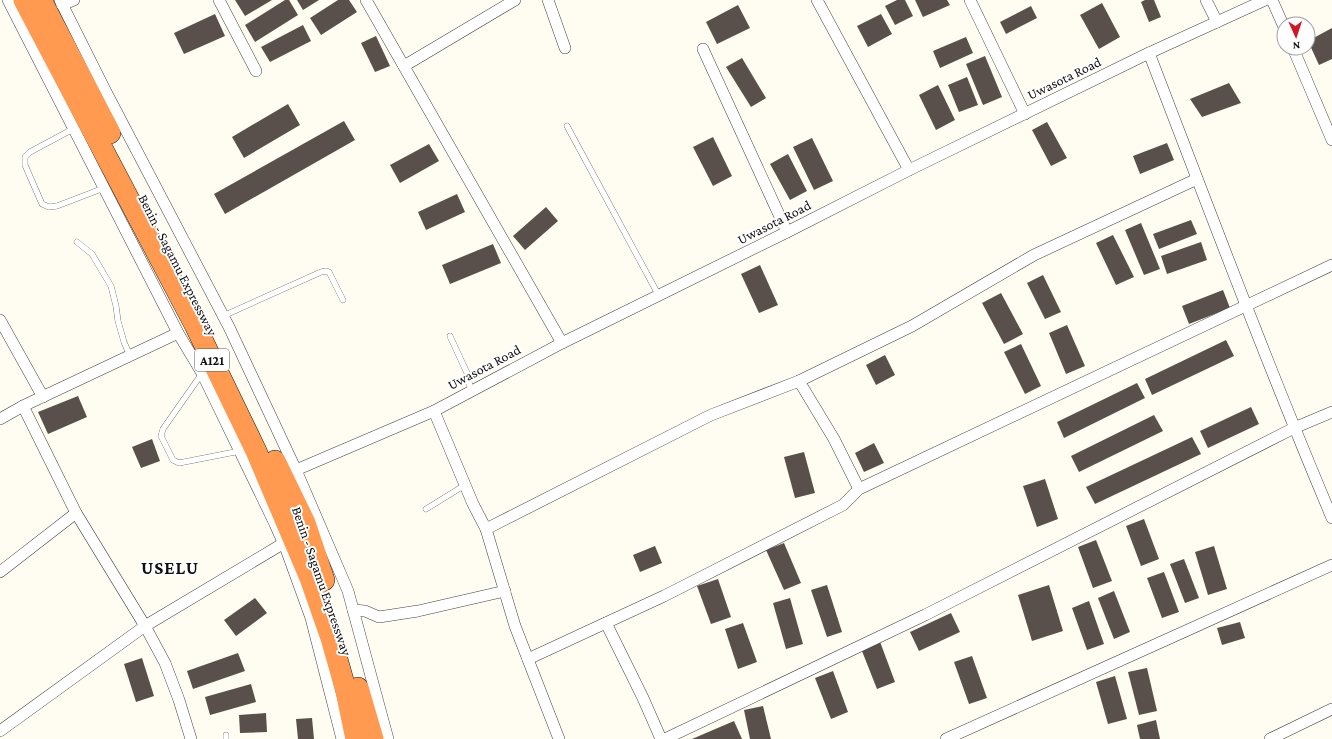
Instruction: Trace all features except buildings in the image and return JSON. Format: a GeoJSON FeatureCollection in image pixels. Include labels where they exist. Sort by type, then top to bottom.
{"type":"FeatureCollection","features":[{"type":"Feature","properties":{"kind":"highway","name":"A121"},"geometry":{"type":"LineString","coordinates":[[24,0],[191,318],[207,367],[256,451],[310,578],[331,638],[346,691],[356,739]]}},
{"type":"Feature","properties":{"kind":"highway","name":"Benin - Sagamu Expressway"},"geometry":{"type":"LineString","coordinates":[[41,0],[236,377],[305,523],[347,650],[373,739]]}},
{"type":"Feature","properties":{"kind":"street"},"geometry":{"type":"LineString","coordinates":[[8,0],[178,333],[207,367],[240,451],[284,543],[311,618],[342,739]]}},
{"type":"Feature","properties":{"kind":"street"},"geometry":{"type":"LineString","coordinates":[[74,0],[61,2],[106,92],[223,316],[296,470],[348,591],[388,739]]}},
{"type":"Feature","properties":{"kind":"street"},"geometry":{"type":"LineString","coordinates":[[219,0],[256,71]]}},
{"type":"Feature","properties":{"kind":"street"},"geometry":{"type":"LineString","coordinates":[[366,0],[562,343]]}},
{"type":"Feature","properties":{"kind":"street"},"geometry":{"type":"LineString","coordinates":[[404,66],[515,0]]}},
{"type":"Feature","properties":{"kind":"street"},"geometry":{"type":"LineString","coordinates":[[548,0],[565,48]]}},
{"type":"Feature","properties":{"kind":"street"},"geometry":{"type":"LineString","coordinates":[[817,0],[908,170]]}},
{"type":"Feature","properties":{"kind":"street"},"geometry":{"type":"LineString","coordinates":[[970,0],[1025,114]]}},
{"type":"Feature","properties":{"kind":"street"},"geometry":{"type":"LineString","coordinates":[[1206,0],[1217,22]]}},
{"type":"Feature","properties":{"kind":"street","name":"Uwasota Road"},"geometry":{"type":"LineString","coordinates":[[296,470],[434,411],[562,343],[787,232],[908,170],[1148,54],[1265,0]]}},
{"type":"Feature","properties":{"kind":"street"},"geometry":{"type":"LineString","coordinates":[[1272,0],[1279,16]]}},
{"type":"Feature","properties":{"kind":"street"},"geometry":{"type":"LineString","coordinates":[[703,49],[787,232]]}},
{"type":"Feature","properties":{"kind":"street"},"geometry":{"type":"LineString","coordinates":[[1148,54],[1245,306],[1332,518]]}},
{"type":"Feature","properties":{"kind":"street"},"geometry":{"type":"LineString","coordinates":[[1296,56],[1332,140]]}},
{"type":"Feature","properties":{"kind":"street"},"geometry":{"type":"LineString","coordinates":[[486,529],[711,415],[799,381],[912,326],[1034,255],[1197,179]]}},
{"type":"Feature","properties":{"kind":"street"},"geometry":{"type":"LineString","coordinates":[[528,659],[664,596],[843,505],[859,489],[1332,265]]}},
{"type":"Feature","properties":{"kind":"street"},"geometry":{"type":"LineString","coordinates":[[0,320],[43,397]]}},
{"type":"Feature","properties":{"kind":"street"},"geometry":{"type":"LineString","coordinates":[[0,419],[23,406],[178,333]]}},
{"type":"Feature","properties":{"kind":"street"},"geometry":{"type":"LineString","coordinates":[[799,381],[834,439],[859,489]]}},
{"type":"Feature","properties":{"kind":"street"},"geometry":{"type":"LineString","coordinates":[[23,406],[76,512],[145,626],[165,663],[179,700],[191,739]]}},
{"type":"Feature","properties":{"kind":"street"},"geometry":{"type":"LineString","coordinates":[[434,411],[465,485],[486,529],[516,626],[559,739]]}},
{"type":"Feature","properties":{"kind":"street"},"geometry":{"type":"LineString","coordinates":[[664,739],[925,615],[1294,428],[1332,412]]}},
{"type":"Feature","properties":{"kind":"street"},"geometry":{"type":"LineString","coordinates":[[0,572],[76,512]]}},
{"type":"Feature","properties":{"kind":"street"},"geometry":{"type":"LineString","coordinates":[[0,731],[145,626],[284,543]]}},
{"type":"Feature","properties":{"kind":"street"},"geometry":{"type":"LineString","coordinates":[[946,739],[1332,565]]}},
{"type":"Feature","properties":{"kind":"street"},"geometry":{"type":"LineString","coordinates":[[353,610],[365,611],[379,617],[418,611],[505,591]]}},
{"type":"Feature","properties":{"kind":"street"},"geometry":{"type":"LineString","coordinates":[[606,623],[644,698],[661,739]]}},
{"type":"Feature","properties":{"kind":"street"},"geometry":{"type":"LineString","coordinates":[[1270,739],[1332,708]]}},
{"type":"Feature","properties":{"kind":"lane"},"geometry":{"type":"LineString","coordinates":[[567,126],[659,296]]}},
{"type":"Feature","properties":{"kind":"lane"},"geometry":{"type":"LineString","coordinates":[[73,129],[30,152],[25,157],[25,165],[42,204],[49,207],[57,206],[104,188]]}},
{"type":"Feature","properties":{"kind":"lane"},"geometry":{"type":"LineString","coordinates":[[77,242],[92,254],[111,286],[118,321],[130,356]]}},
{"type":"Feature","properties":{"kind":"lane"},"geometry":{"type":"LineString","coordinates":[[223,316],[326,271],[329,272],[343,300]]}},
{"type":"Feature","properties":{"kind":"lane"},"geometry":{"type":"LineString","coordinates":[[450,336],[467,373],[471,391]]}},
{"type":"Feature","properties":{"kind":"lane"},"geometry":{"type":"LineString","coordinates":[[207,367],[163,429],[161,436],[173,460],[179,463],[240,451]]}},
{"type":"Feature","properties":{"kind":"lane"},"geometry":{"type":"LineString","coordinates":[[426,509],[465,485]]}},
{"type":"Feature","properties":{"kind":"district","name":"USELU"},"geometry":{"type":"Point","coordinates":[170,568]}}]}
